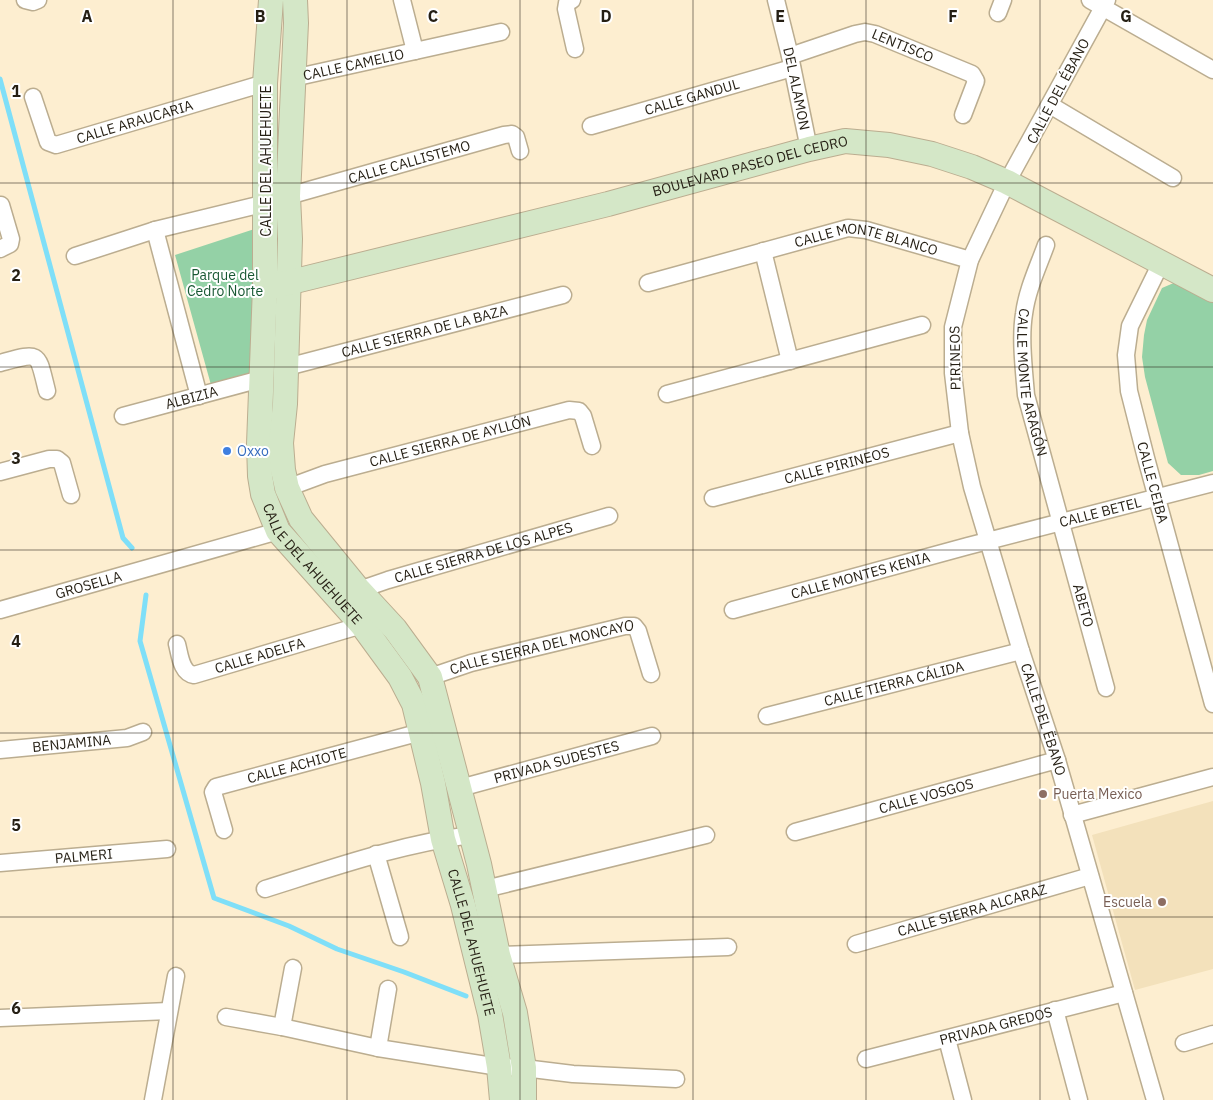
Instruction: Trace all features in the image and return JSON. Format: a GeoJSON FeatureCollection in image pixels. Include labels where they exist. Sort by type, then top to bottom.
{"type":"FeatureCollection","features":[{"type":"Feature","properties":{"kind":"street"},"geometry":{"type":"LineString","coordinates":[[26,0],[32,2],[38,0]]}},
{"type":"Feature","properties":{"kind":"street","name":"CALLE DEL AHUEHUETE"},"geometry":{"type":"LineString","coordinates":[[271,0],[265,83],[266,203],[287,367],[282,443],[283,470],[288,488],[301,519],[359,590],[395,629],[430,677],[485,889],[498,955],[515,1013],[524,1068],[524,1100]]}},
{"type":"Feature","properties":{"kind":"street","name":"CALLE DEL AHUEHUETE"},"geometry":{"type":"LineString","coordinates":[[295,0],[296,23],[288,196],[290,239],[277,286],[261,379],[259,444],[260,476],[263,494],[278,531],[362,625],[400,677],[414,704],[433,783],[443,839],[490,1014],[499,1067],[502,1100]]}},
{"type":"Feature","properties":{"kind":"street","name":"CALLE CAMELIO"},"geometry":{"type":"LineString","coordinates":[[402,0],[415,51]]}},
{"type":"Feature","properties":{"kind":"street"},"geometry":{"type":"LineString","coordinates":[[572,0],[568,3],[566,9],[575,49]]}},
{"type":"Feature","properties":{"kind":"street","name":"DEL ALAMON"},"geometry":{"type":"LineString","coordinates":[[776,0],[809,149]]}},
{"type":"Feature","properties":{"kind":"street"},"geometry":{"type":"LineString","coordinates":[[1100,3],[1213,70]]}},
{"type":"Feature","properties":{"kind":"street","name":"CALLE DEL ÉBANO"},"geometry":{"type":"LineString","coordinates":[[1007,182],[1050,105],[1100,3]]}},
{"type":"Feature","properties":{"kind":"street","name":"CALLE CAMELIO"},"geometry":{"type":"LineString","coordinates":[[293,78],[501,32]]}},
{"type":"Feature","properties":{"kind":"street","name":"LENTISCO"},"geometry":{"type":"LineString","coordinates":[[791,62],[855,34],[865,32],[874,34],[972,74],[976,81],[963,115]]}},
{"type":"Feature","properties":{"kind":"street","name":"CALLE GANDUL"},"geometry":{"type":"LineString","coordinates":[[592,126],[791,62]]}},
{"type":"Feature","properties":{"kind":"street","name":"CALLE ARAUCARIA"},"geometry":{"type":"LineString","coordinates":[[33,97],[48,142],[56,145],[265,83]]}},
{"type":"Feature","properties":{"kind":"street"},"geometry":{"type":"LineString","coordinates":[[1050,105],[1173,178]]}},
{"type":"Feature","properties":{"kind":"street","name":"CALLE CALLISTEMO"},"geometry":{"type":"LineString","coordinates":[[288,196],[504,135],[512,134],[516,137],[520,151]]}},
{"type":"Feature","properties":{"kind":"street","name":"BOULEVARD PASEO DEL CEDRO"},"geometry":{"type":"LineString","coordinates":[[277,286],[608,204],[809,149],[845,141],[889,145],[932,154],[972,167],[1007,182],[1213,290]]}},
{"type":"Feature","properties":{"kind":"street","name":"PIRINEOS"},"geometry":{"type":"LineString","coordinates":[[989,541],[972,487],[960,433],[953,373],[953,328],[970,260],[1007,182]]}},
{"type":"Feature","properties":{"kind":"street"},"geometry":{"type":"LineString","coordinates":[[75,256],[155,230],[266,203]]}},
{"type":"Feature","properties":{"kind":"street"},"geometry":{"type":"LineString","coordinates":[[0,249],[10,244],[11,239],[1,204]]}},
{"type":"Feature","properties":{"kind":"street","name":"CALLE MONTE BLANCO"},"geometry":{"type":"LineString","coordinates":[[648,283],[848,228],[866,230],[970,260]]}},
{"type":"Feature","properties":{"kind":"street"},"geometry":{"type":"LineString","coordinates":[[155,230],[199,396]]}},
{"type":"Feature","properties":{"kind":"street","name":"CALLE MONTE ARAGÓN"},"geometry":{"type":"LineString","coordinates":[[1046,245],[1023,315],[1023,357],[1026,395],[1061,522]]}},
{"type":"Feature","properties":{"kind":"street"},"geometry":{"type":"LineString","coordinates":[[763,251],[790,361]]}},
{"type":"Feature","properties":{"kind":"street","name":"CALLE CEIBA"},"geometry":{"type":"LineString","coordinates":[[1161,263],[1130,326],[1126,355],[1129,390],[1213,704]]}},
{"type":"Feature","properties":{"kind":"street","name":"CALLE SIERRA DE LA BAZA"},"geometry":{"type":"LineString","coordinates":[[287,367],[563,295]]}},
{"type":"Feature","properties":{"kind":"street"},"geometry":{"type":"LineString","coordinates":[[667,394],[922,325]]}},
{"type":"Feature","properties":{"kind":"street"},"geometry":{"type":"LineString","coordinates":[[0,363],[31,356],[36,358],[40,363],[47,391]]}},
{"type":"Feature","properties":{"kind":"street","name":"ALBIZIA"},"geometry":{"type":"LineString","coordinates":[[123,416],[261,379]]}},
{"type":"Feature","properties":{"kind":"street","name":"CALLE SIERRA DE AYLLÓN"},"geometry":{"type":"LineString","coordinates":[[288,488],[325,474],[569,410],[579,411],[583,416],[592,446]]}},
{"type":"Feature","properties":{"kind":"street","name":"CALLE PIRINEOS"},"geometry":{"type":"LineString","coordinates":[[713,498],[960,433]]}},
{"type":"Feature","properties":{"kind":"street"},"geometry":{"type":"LineString","coordinates":[[0,472],[49,459],[57,459],[62,463],[71,495]]}},
{"type":"Feature","properties":{"kind":"street","name":"CALLE BETEL"},"geometry":{"type":"LineString","coordinates":[[989,541],[1213,483]]}},
{"type":"Feature","properties":{"kind":"street","name":"CALLE SIERRA DE LOS ALPES"},"geometry":{"type":"LineString","coordinates":[[359,590],[609,516]]}},
{"type":"Feature","properties":{"kind":"street","name":"ABETO"},"geometry":{"type":"LineString","coordinates":[[1061,522],[1106,688]]}},
{"type":"Feature","properties":{"kind":"street","name":"GROSELLA"},"geometry":{"type":"LineString","coordinates":[[0,610],[278,531]]}},
{"type":"Feature","properties":{"kind":"street","name":"CALLE MONTES KENIA"},"geometry":{"type":"LineString","coordinates":[[732,610],[989,541]]}},
{"type":"Feature","properties":{"kind":"street","name":"CALLE DEL ËBANO"},"geometry":{"type":"LineString","coordinates":[[989,541],[1021,651],[1057,760],[1155,1100]]}},
{"type":"Feature","properties":{"kind":"street","name":"CALLE ADELFA"},"geometry":{"type":"LineString","coordinates":[[177,644],[184,669],[189,674],[194,675],[362,625]]}},
{"type":"Feature","properties":{"kind":"street","name":"CALLE SIERRA DEL MONCAYO"},"geometry":{"type":"LineString","coordinates":[[430,677],[471,663],[625,626],[634,626],[638,631],[651,674]]}},
{"type":"Feature","properties":{"kind":"street","name":"CALLE TIERRA CÁLIDA"},"geometry":{"type":"LineString","coordinates":[[767,716],[1021,651]]}},
{"type":"Feature","properties":{"kind":"street","name":"BENJAMINA"},"geometry":{"type":"LineString","coordinates":[[0,750],[127,738],[143,732]]}},
{"type":"Feature","properties":{"kind":"street","name":"CALLE ACHIOTE"},"geometry":{"type":"LineString","coordinates":[[224,830],[213,792],[216,787],[421,732]]}},
{"type":"Feature","properties":{"kind":"street","name":"PRIVADA SUDESTES"},"geometry":{"type":"LineString","coordinates":[[460,788],[652,736]]}},
{"type":"Feature","properties":{"kind":"street","name":"CALLE VOSGOS"},"geometry":{"type":"LineString","coordinates":[[795,832],[1057,760]]}},
{"type":"Feature","properties":{"kind":"street"},"geometry":{"type":"LineString","coordinates":[[1072,815],[1213,777]]}},
{"type":"Feature","properties":{"kind":"street"},"geometry":{"type":"LineString","coordinates":[[485,889],[706,835]]}},
{"type":"Feature","properties":{"kind":"street"},"geometry":{"type":"LineString","coordinates":[[265,889],[376,854],[443,839],[471,836]]}},
{"type":"Feature","properties":{"kind":"street","name":"PALMERI"},"geometry":{"type":"LineString","coordinates":[[0,863],[167,849]]}},
{"type":"Feature","properties":{"kind":"street"},"geometry":{"type":"LineString","coordinates":[[376,854],[400,937]]}},
{"type":"Feature","properties":{"kind":"street","name":"CALLE SIERRA ALCARAZ"},"geometry":{"type":"LineString","coordinates":[[856,944],[1090,876]]}},
{"type":"Feature","properties":{"kind":"street"},"geometry":{"type":"LineString","coordinates":[[498,955],[728,947]]}},
{"type":"Feature","properties":{"kind":"street"},"geometry":{"type":"LineString","coordinates":[[282,1026],[293,968]]}},
{"type":"Feature","properties":{"kind":"street"},"geometry":{"type":"LineString","coordinates":[[153,1100],[176,976]]}},
{"type":"Feature","properties":{"kind":"street"},"geometry":{"type":"LineString","coordinates":[[378,1048],[388,989]]}},
{"type":"Feature","properties":{"kind":"street","name":"PRIVADA GREDOS"},"geometry":{"type":"LineString","coordinates":[[866,1058],[1124,993]]}},
{"type":"Feature","properties":{"kind":"street"},"geometry":{"type":"LineString","coordinates":[[1055,1010],[1079,1100]]}},
{"type":"Feature","properties":{"kind":"street"},"geometry":{"type":"LineString","coordinates":[[0,1018],[169,1011]]}},
{"type":"Feature","properties":{"kind":"street"},"geometry":{"type":"LineString","coordinates":[[226,1017],[282,1026],[378,1048],[499,1067],[572,1074],[676,1079]]}},
{"type":"Feature","properties":{"kind":"street"},"geometry":{"type":"LineString","coordinates":[[1184,1043],[1213,1034]]}},
{"type":"Feature","properties":{"kind":"street"},"geometry":{"type":"LineString","coordinates":[[947,1039],[963,1100]]}},
{"type":"Feature","properties":{"kind":"shaded area","name":"Escuela"},"geometry":{"type":"Polygon","coordinates":[[[1213,801],[1213,969],[1135,990],[1092,835],[1213,801]]]}},
{"type":"Feature","properties":{"kind":"green space","name":"Parque del Cedro Norte"},"geometry":{"type":"Polygon","coordinates":[[[264,226],[261,372],[211,385],[175,255],[264,226]]]}},
{"type":"Feature","properties":{"kind":"green space"},"geometry":{"type":"Polygon","coordinates":[[[1176,282],[1213,301],[1213,471],[1199,475],[1181,475],[1168,463],[1145,377],[1142,357],[1147,320],[1162,288],[1176,282]]]}},
{"type":"Feature","properties":{"kind":"waterway"},"geometry":{"type":"LineString","coordinates":[[0,79],[123,538],[132,548]]}},
{"type":"Feature","properties":{"kind":"waterway"},"geometry":{"type":"LineString","coordinates":[[146,595],[140,641],[214,898],[289,926],[337,949],[466,996]]}},
{"type":"Feature","properties":{"kind":"place","name":"Oxxo"},"geometry":{"type":"Point","coordinates":[227,451]}},
{"type":"Feature","properties":{"kind":"place","name":"Puerta Mexico"},"geometry":{"type":"Point","coordinates":[1043,794]}},
{"type":"Feature","properties":{"kind":"place","name":"Escuela"},"geometry":{"type":"Point","coordinates":[1162,902]}}]}
